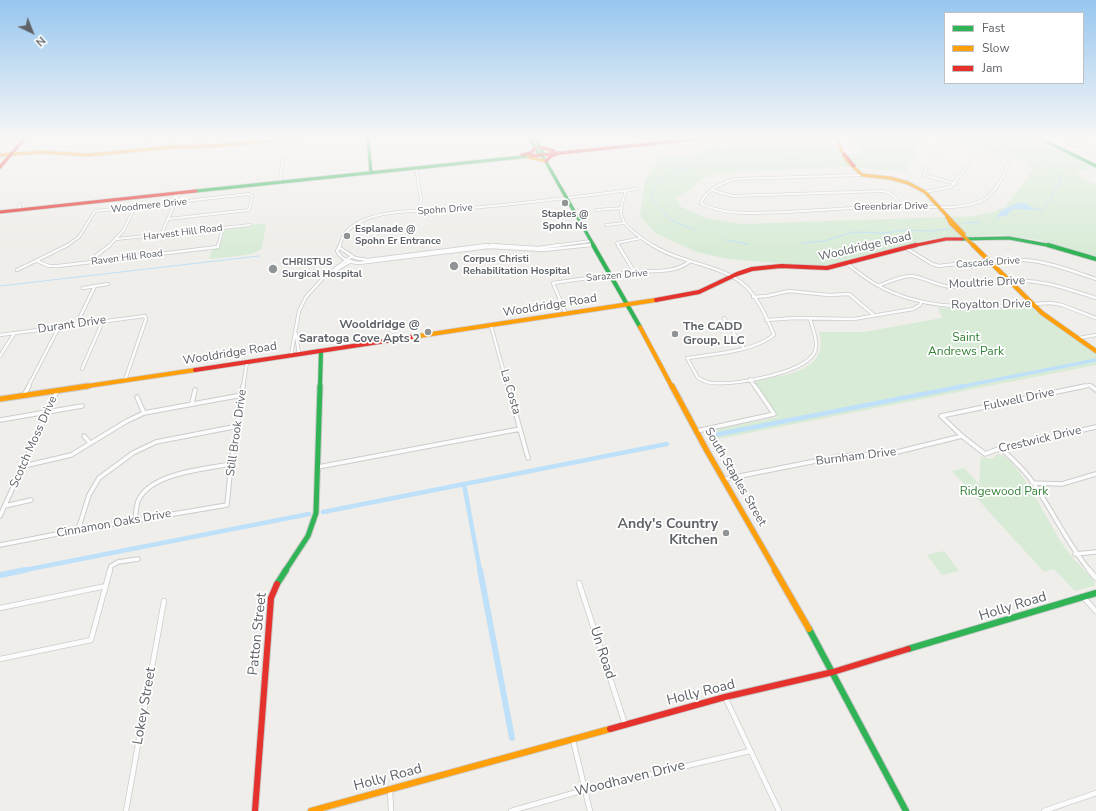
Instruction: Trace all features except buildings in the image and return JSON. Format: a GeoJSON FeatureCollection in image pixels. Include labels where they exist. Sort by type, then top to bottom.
{"type":"FeatureCollection","features":[{"type":"Feature","properties":{"kind":"main road"},"geometry":{"type":"LineString","coordinates":[[0,211],[20,206],[76,203],[327,176]]}},
{"type":"Feature","properties":{"kind":"main road"},"geometry":{"type":"LineString","coordinates":[[0,211],[63,205],[89,200],[336,176]]}},
{"type":"Feature","properties":{"kind":"main road","name":"South Staples Street"},"geometry":{"type":"LineString","coordinates":[[554,176],[833,672],[906,811]]}},
{"type":"Feature","properties":{"kind":"main road"},"geometry":{"type":"LineString","coordinates":[[862,176],[890,178],[908,183],[925,192],[947,217],[951,224],[1042,313],[1096,351]]}},
{"type":"Feature","properties":{"kind":"main road"},"geometry":{"type":"LineString","coordinates":[[263,184],[280,180]]}},
{"type":"Feature","properties":{"kind":"main road","name":"Wooldridge Road"},"geometry":{"type":"LineString","coordinates":[[0,399],[626,305],[699,292],[732,277],[761,268],[781,266],[820,268],[938,240],[1007,238],[1057,247],[1096,259]]}},
{"type":"Feature","properties":{"kind":"main road","name":"Patton Street"},"geometry":{"type":"LineString","coordinates":[[255,811],[266,653],[272,598],[277,582],[308,539],[314,527],[316,513],[320,351]]}},
{"type":"Feature","properties":{"kind":"main road","name":"Holly Road"},"geometry":{"type":"LineString","coordinates":[[311,811],[726,697],[833,672],[1096,593]]}},
{"type":"Feature","properties":{"kind":"street"},"geometry":{"type":"LineString","coordinates":[[280,180],[281,176]]}},
{"type":"Feature","properties":{"kind":"street"},"geometry":{"type":"LineString","coordinates":[[417,176],[421,199],[419,212]]}},
{"type":"Feature","properties":{"kind":"street"},"geometry":{"type":"LineString","coordinates":[[712,190],[719,184],[734,180],[862,176]]}},
{"type":"Feature","properties":{"kind":"street","name":"Greenbriar Drive"},"geometry":{"type":"LineString","coordinates":[[927,176],[956,184]]}},
{"type":"Feature","properties":{"kind":"street"},"geometry":{"type":"LineString","coordinates":[[925,192],[951,187],[956,184],[961,176]]}},
{"type":"Feature","properties":{"kind":"street","name":"Greenbriar Drive"},"geometry":{"type":"LineString","coordinates":[[712,190],[702,199],[701,204],[712,210],[727,212],[745,213],[902,206],[938,206],[971,204],[987,199],[1002,176]]}},
{"type":"Feature","properties":{"kind":"street","name":"Spohn Drive"},"geometry":{"type":"LineString","coordinates":[[340,248],[340,240],[345,233],[359,222],[390,213],[454,210],[637,189]]}},
{"type":"Feature","properties":{"kind":"street"},"geometry":{"type":"LineString","coordinates":[[712,190],[732,196],[884,191],[893,195],[902,206]]}},
{"type":"Feature","properties":{"kind":"street"},"geometry":{"type":"LineString","coordinates":[[626,191],[621,216],[625,223],[641,238],[664,253],[689,262],[717,269],[743,284],[754,297],[774,335],[771,339],[752,346],[687,358],[698,378],[712,383],[750,379],[787,372],[813,355],[816,344],[810,319]]}},
{"type":"Feature","properties":{"kind":"street"},"geometry":{"type":"LineString","coordinates":[[161,235],[177,192]]}},
{"type":"Feature","properties":{"kind":"street","name":"Woodmere Drive"},"geometry":{"type":"LineString","coordinates":[[37,261],[69,246],[76,241],[95,211],[251,195],[248,210],[168,219]]}},
{"type":"Feature","properties":{"kind":"street"},"geometry":{"type":"LineString","coordinates":[[92,262],[97,254],[117,239],[123,232],[135,207]]}},
{"type":"Feature","properties":{"kind":"street"},"geometry":{"type":"LineString","coordinates":[[596,210],[622,208]]}},
{"type":"Feature","properties":{"kind":"street"},"geometry":{"type":"LineString","coordinates":[[606,225],[625,223]]}},
{"type":"Feature","properties":{"kind":"street","name":"Harvest Hill Road"},"geometry":{"type":"LineString","coordinates":[[117,239],[250,225]]}},
{"type":"Feature","properties":{"kind":"street","name":"Raven Hill Road"},"geometry":{"type":"LineString","coordinates":[[37,261],[49,266],[58,266],[218,248],[223,228]]}},
{"type":"Feature","properties":{"kind":"street"},"geometry":{"type":"LineString","coordinates":[[635,273],[617,243],[641,238]]}},
{"type":"Feature","properties":{"kind":"street"},"geometry":{"type":"LineString","coordinates":[[385,259],[364,263],[350,262],[340,256],[337,251],[340,248],[351,257],[368,260],[478,247],[527,249],[554,248],[592,243]]}},
{"type":"Feature","properties":{"kind":"street","name":"Cascade Drive"},"geometry":{"type":"LineString","coordinates":[[906,248],[932,264],[939,266],[989,261],[1037,261],[1096,279]]}},
{"type":"Feature","properties":{"kind":"street"},"geometry":{"type":"LineString","coordinates":[[291,355],[296,334],[298,314],[302,304],[315,286],[345,260],[351,257]]}},
{"type":"Feature","properties":{"kind":"street"},"geometry":{"type":"LineString","coordinates":[[330,274],[355,258]]}},
{"type":"Feature","properties":{"kind":"street"},"geometry":{"type":"LineString","coordinates":[[17,270],[37,261]]}},
{"type":"Feature","properties":{"kind":"street","name":"Sarazen Drive"},"geometry":{"type":"LineString","coordinates":[[566,314],[553,283],[635,273],[657,273],[683,267],[689,262]]}},
{"type":"Feature","properties":{"kind":"street","name":"Royalton Drive"},"geometry":{"type":"LineString","coordinates":[[846,263],[879,286],[921,302],[968,308],[1056,304],[1096,318]]}},
{"type":"Feature","properties":{"kind":"street","name":"Moultrie Drive"},"geometry":{"type":"LineString","coordinates":[[879,286],[907,276],[913,276],[938,285],[952,286],[1009,281],[1033,281],[1050,283],[1096,298]]}},
{"type":"Feature","properties":{"kind":"street"},"geometry":{"type":"LineString","coordinates":[[83,288],[108,284]]}},
{"type":"Feature","properties":{"kind":"street"},"geometry":{"type":"LineString","coordinates":[[76,325],[96,286]]}},
{"type":"Feature","properties":{"kind":"street"},"geometry":{"type":"LineString","coordinates":[[754,297],[767,296],[789,291],[849,294],[875,316]]}},
{"type":"Feature","properties":{"kind":"street"},"geometry":{"type":"LineString","coordinates":[[766,320],[854,319],[913,309],[920,305],[921,302]]}},
{"type":"Feature","properties":{"kind":"street","name":"Durant Drive"},"geometry":{"type":"LineString","coordinates":[[0,335],[145,316],[146,319],[125,380]]}},
{"type":"Feature","properties":{"kind":"street"},"geometry":{"type":"LineString","coordinates":[[724,318],[743,348]]}},
{"type":"Feature","properties":{"kind":"street"},"geometry":{"type":"LineString","coordinates":[[82,369],[103,321]]}},
{"type":"Feature","properties":{"kind":"street","name":"La Costa"},"geometry":{"type":"LineString","coordinates":[[491,326],[528,458]]}},
{"type":"Feature","properties":{"kind":"street"},"geometry":{"type":"LineString","coordinates":[[24,395],[59,327]]}},
{"type":"Feature","properties":{"kind":"street"},"geometry":{"type":"LineString","coordinates":[[0,356],[14,334]]}},
{"type":"Feature","properties":{"kind":"street"},"geometry":{"type":"LineString","coordinates":[[296,334],[299,354]]}},
{"type":"Feature","properties":{"kind":"street"},"geometry":{"type":"LineString","coordinates":[[1079,338],[1096,335]]}},
{"type":"Feature","properties":{"kind":"street","name":"Still Brook Drive"},"geometry":{"type":"LineString","coordinates":[[227,504],[231,464],[247,362]]}},
{"type":"Feature","properties":{"kind":"street"},"geometry":{"type":"LineString","coordinates":[[697,431],[774,414],[750,379]]}},
{"type":"Feature","properties":{"kind":"street","name":"Fulwell Drive"},"geometry":{"type":"LineString","coordinates":[[962,436],[941,416],[1090,385],[1096,390]]}},
{"type":"Feature","properties":{"kind":"street"},"geometry":{"type":"LineString","coordinates":[[192,403],[195,390]]}},
{"type":"Feature","properties":{"kind":"street","name":"Scotch Moss Drive"},"geometry":{"type":"LineString","coordinates":[[0,516],[24,466],[46,412],[57,391]]}},
{"type":"Feature","properties":{"kind":"street"},"geometry":{"type":"LineString","coordinates":[[24,466],[71,455],[127,421],[144,413],[242,395]]}},
{"type":"Feature","properties":{"kind":"street"},"geometry":{"type":"LineString","coordinates":[[138,397],[144,413]]}},
{"type":"Feature","properties":{"kind":"street"},"geometry":{"type":"LineString","coordinates":[[0,420],[82,406]]}},
{"type":"Feature","properties":{"kind":"street"},"geometry":{"type":"LineString","coordinates":[[78,530],[89,495],[99,478],[133,453],[156,442],[238,426]]}},
{"type":"Feature","properties":{"kind":"street","name":"Crestwick Drive"},"geometry":{"type":"LineString","coordinates":[[962,436],[985,454],[1001,448],[1096,427]]}},
{"type":"Feature","properties":{"kind":"street"},"geometry":{"type":"LineString","coordinates":[[317,466],[520,429]]}},
{"type":"Feature","properties":{"kind":"street"},"geometry":{"type":"LineString","coordinates":[[84,436],[90,443]]}},
{"type":"Feature","properties":{"kind":"street","name":"Burnham Drive"},"geometry":{"type":"LineString","coordinates":[[725,479],[841,456],[893,453],[929,446],[962,436]]}},
{"type":"Feature","properties":{"kind":"street"},"geometry":{"type":"LineString","coordinates":[[1001,448],[1018,464],[1032,482],[1075,554],[1096,578]]}},
{"type":"Feature","properties":{"kind":"street"},"geometry":{"type":"LineString","coordinates":[[135,520],[138,501],[147,490],[161,479],[231,464]]}},
{"type":"Feature","properties":{"kind":"street"},"geometry":{"type":"LineString","coordinates":[[1032,482],[1062,484],[1096,474]]}},
{"type":"Feature","properties":{"kind":"street"},"geometry":{"type":"LineString","coordinates":[[5,506],[31,500]]}},
{"type":"Feature","properties":{"kind":"street","name":"Cinnamon Oaks Drive"},"geometry":{"type":"LineString","coordinates":[[0,546],[78,530],[227,504]]}},
{"type":"Feature","properties":{"kind":"street"},"geometry":{"type":"LineString","coordinates":[[1075,554],[1096,552]]}},
{"type":"Feature","properties":{"kind":"street"},"geometry":{"type":"LineString","coordinates":[[0,659],[91,640],[111,566],[118,562],[138,559]]}},
{"type":"Feature","properties":{"kind":"street","name":"Un Road"},"geometry":{"type":"LineString","coordinates":[[579,582],[625,724]]}},
{"type":"Feature","properties":{"kind":"street"},"geometry":{"type":"LineString","coordinates":[[0,608],[106,586]]}},
{"type":"Feature","properties":{"kind":"street"},"geometry":{"type":"LineString","coordinates":[[1083,597],[1096,611]]}},
{"type":"Feature","properties":{"kind":"street","name":"Lokey Street"},"geometry":{"type":"LineString","coordinates":[[126,811],[164,602]]}},
{"type":"Feature","properties":{"kind":"street"},"geometry":{"type":"LineString","coordinates":[[726,697],[779,811]]}},
{"type":"Feature","properties":{"kind":"street"},"geometry":{"type":"LineString","coordinates":[[573,740],[590,811]]}},
{"type":"Feature","properties":{"kind":"street","name":"Woodhaven Drive"},"geometry":{"type":"LineString","coordinates":[[511,811],[584,790],[750,751]]}},
{"type":"Feature","properties":{"kind":"street"},"geometry":{"type":"LineString","coordinates":[[390,789],[392,811]]}},
{"type":"Feature","properties":{"kind":"street"},"geometry":{"type":"LineString","coordinates":[[1044,811],[1096,793]]}},
{"type":"Feature","properties":{"kind":"green space"},"geometry":{"type":"Polygon","coordinates":[[[648,176],[711,176],[700,180],[693,188],[676,198],[681,207],[706,218],[742,224],[973,216],[993,212],[1005,207],[1029,176],[1080,176],[1096,186],[1096,257],[1039,240],[1003,235],[934,238],[824,267],[728,259],[697,252],[655,233],[640,216],[645,180],[648,176]]]}},
{"type":"Feature","properties":{"kind":"green space"},"geometry":{"type":"Polygon","coordinates":[[[256,224],[266,224],[262,248],[258,251],[245,255],[209,259],[212,250],[221,244],[224,230],[256,224]]]}},
{"type":"Feature","properties":{"kind":"green space","name":"Saint Andrews Park"},"geometry":{"type":"Polygon","coordinates":[[[1031,306],[1096,354],[1096,365],[718,439],[713,433],[714,430],[778,417],[754,381],[790,374],[811,364],[818,356],[821,345],[819,332],[864,332],[942,318],[938,307],[971,310],[1031,306]]]}},
{"type":"Feature","properties":{"kind":"green space","name":"Ridgewood Park"},"geometry":{"type":"Polygon","coordinates":[[[998,454],[1006,457],[1024,479],[1063,545],[1093,579],[1095,584],[1094,586],[1075,591],[1054,569],[1044,572],[952,471],[964,468],[979,484],[981,457],[992,459],[998,454]]]}},
{"type":"Feature","properties":{"kind":"green space"},"geometry":{"type":"Polygon","coordinates":[[[944,551],[959,571],[942,575],[927,555],[944,551]]]}},
{"type":"Feature","properties":{"kind":"water"},"geometry":{"type":"Polygon","coordinates":[[[1017,203],[1027,204],[1033,209],[1016,209],[1010,212],[1007,216],[997,217],[1001,211],[1017,203]]]}},
{"type":"Feature","properties":{"kind":"waterway"},"geometry":{"type":"LineString","coordinates":[[666,176],[659,181],[653,190],[651,199],[671,220],[695,230]]}},
{"type":"Feature","properties":{"kind":"waterway"},"geometry":{"type":"LineString","coordinates":[[1031,208],[1043,211],[1058,185],[1061,176]]}},
{"type":"Feature","properties":{"kind":"waterway"},"geometry":{"type":"LineString","coordinates":[[995,221],[999,217]]}},
{"type":"Feature","properties":{"kind":"waterway"},"geometry":{"type":"LineString","coordinates":[[963,223],[980,222]]}},
{"type":"Feature","properties":{"kind":"waterway"},"geometry":{"type":"LineString","coordinates":[[802,243],[825,241],[853,232],[884,233],[907,230],[931,231],[950,229]]}},
{"type":"Feature","properties":{"kind":"waterway"},"geometry":{"type":"LineString","coordinates":[[726,240],[749,244]]}},
{"type":"Feature","properties":{"kind":"waterway"},"geometry":{"type":"LineString","coordinates":[[0,286],[259,256]]}},
{"type":"Feature","properties":{"kind":"waterway"},"geometry":{"type":"LineString","coordinates":[[959,387],[1096,360]]}},
{"type":"Feature","properties":{"kind":"waterway"},"geometry":{"type":"LineString","coordinates":[[714,435],[964,386]]}},
{"type":"Feature","properties":{"kind":"waterway"},"geometry":{"type":"LineString","coordinates":[[464,484],[667,444]]}},
{"type":"Feature","properties":{"kind":"waterway"},"geometry":{"type":"LineString","coordinates":[[323,512],[464,484]]}},
{"type":"Feature","properties":{"kind":"waterway"},"geometry":{"type":"LineString","coordinates":[[464,484],[480,571]]}},
{"type":"Feature","properties":{"kind":"waterway"},"geometry":{"type":"LineString","coordinates":[[20,571],[309,514]]}},
{"type":"Feature","properties":{"kind":"waterway"},"geometry":{"type":"LineString","coordinates":[[20,571],[25,570]]}},
{"type":"Feature","properties":{"kind":"waterway"},"geometry":{"type":"LineString","coordinates":[[480,570],[512,738]]}},
{"type":"Feature","properties":{"kind":"waterway"},"geometry":{"type":"LineString","coordinates":[[0,575],[20,571]]}},
{"type":"Feature","properties":{"kind":"traffic: fast"},"geometry":{"type":"LineString","coordinates":[[196,191],[341,176]]}},
{"type":"Feature","properties":{"kind":"traffic: fast"},"geometry":{"type":"LineString","coordinates":[[554,176],[640,327]]}},
{"type":"Feature","properties":{"kind":"traffic: fast"},"geometry":{"type":"LineString","coordinates":[[962,239],[1001,238],[1024,240],[1096,259]]}},
{"type":"Feature","properties":{"kind":"traffic: fast"},"geometry":{"type":"LineString","coordinates":[[277,584],[308,536],[316,513],[321,351]]}},
{"type":"Feature","properties":{"kind":"traffic: fast"},"geometry":{"type":"LineString","coordinates":[[908,649],[1096,593]]}},
{"type":"Feature","properties":{"kind":"traffic: fast"},"geometry":{"type":"LineString","coordinates":[[809,629],[906,811]]}},
{"type":"Feature","properties":{"kind":"traffic: slow"},"geometry":{"type":"LineString","coordinates":[[870,176],[890,178],[908,183],[925,192],[964,234]]}},
{"type":"Feature","properties":{"kind":"traffic: slow"},"geometry":{"type":"LineString","coordinates":[[947,217],[951,224],[1042,313],[1096,351]]}},
{"type":"Feature","properties":{"kind":"traffic: slow"},"geometry":{"type":"LineString","coordinates":[[412,337],[656,300]]}},
{"type":"Feature","properties":{"kind":"traffic: slow"},"geometry":{"type":"LineString","coordinates":[[640,327],[707,451],[809,629]]}},
{"type":"Feature","properties":{"kind":"traffic: slow"},"geometry":{"type":"LineString","coordinates":[[0,399],[195,370]]}},
{"type":"Feature","properties":{"kind":"traffic: slow"},"geometry":{"type":"LineString","coordinates":[[311,811],[610,729]]}},
{"type":"Feature","properties":{"kind":"traffic: jam"},"geometry":{"type":"LineString","coordinates":[[0,212],[196,191]]}},
{"type":"Feature","properties":{"kind":"traffic: jam"},"geometry":{"type":"LineString","coordinates":[[656,300],[699,292],[737,274],[752,269],[781,266],[827,268],[928,242],[946,239],[962,239]]}},
{"type":"Feature","properties":{"kind":"traffic: jam"},"geometry":{"type":"LineString","coordinates":[[195,370],[412,337]]}},
{"type":"Feature","properties":{"kind":"traffic: jam"},"geometry":{"type":"LineString","coordinates":[[255,811],[271,598],[277,584]]}},
{"type":"Feature","properties":{"kind":"traffic: jam"},"geometry":{"type":"LineString","coordinates":[[610,729],[725,697],[833,672],[908,649]]}},
{"type":"Feature","properties":{"kind":"place","name":"Staples @ Spohn Ns"},"geometry":{"type":"Point","coordinates":[565,203]}},
{"type":"Feature","properties":{"kind":"place","name":"Esplanade @ Spohn Er Entrance"},"geometry":{"type":"Point","coordinates":[347,236]}},
{"type":"Feature","properties":{"kind":"place","name":"Corpus Christi Rehabilitation Hospital"},"geometry":{"type":"Point","coordinates":[454,266]}},
{"type":"Feature","properties":{"kind":"place","name":"CHRISTUS Surgical Hospital"},"geometry":{"type":"Point","coordinates":[273,269]}},
{"type":"Feature","properties":{"kind":"place","name":"Wooldridge @ Saratoga Cove Apts 2"},"geometry":{"type":"Point","coordinates":[428,332]}},
{"type":"Feature","properties":{"kind":"place","name":"The CADD Group, LLC"},"geometry":{"type":"Point","coordinates":[675,334]}},
{"type":"Feature","properties":{"kind":"place","name":"Andy's Country Kitchen"},"geometry":{"type":"Point","coordinates":[726,533]}}]}
